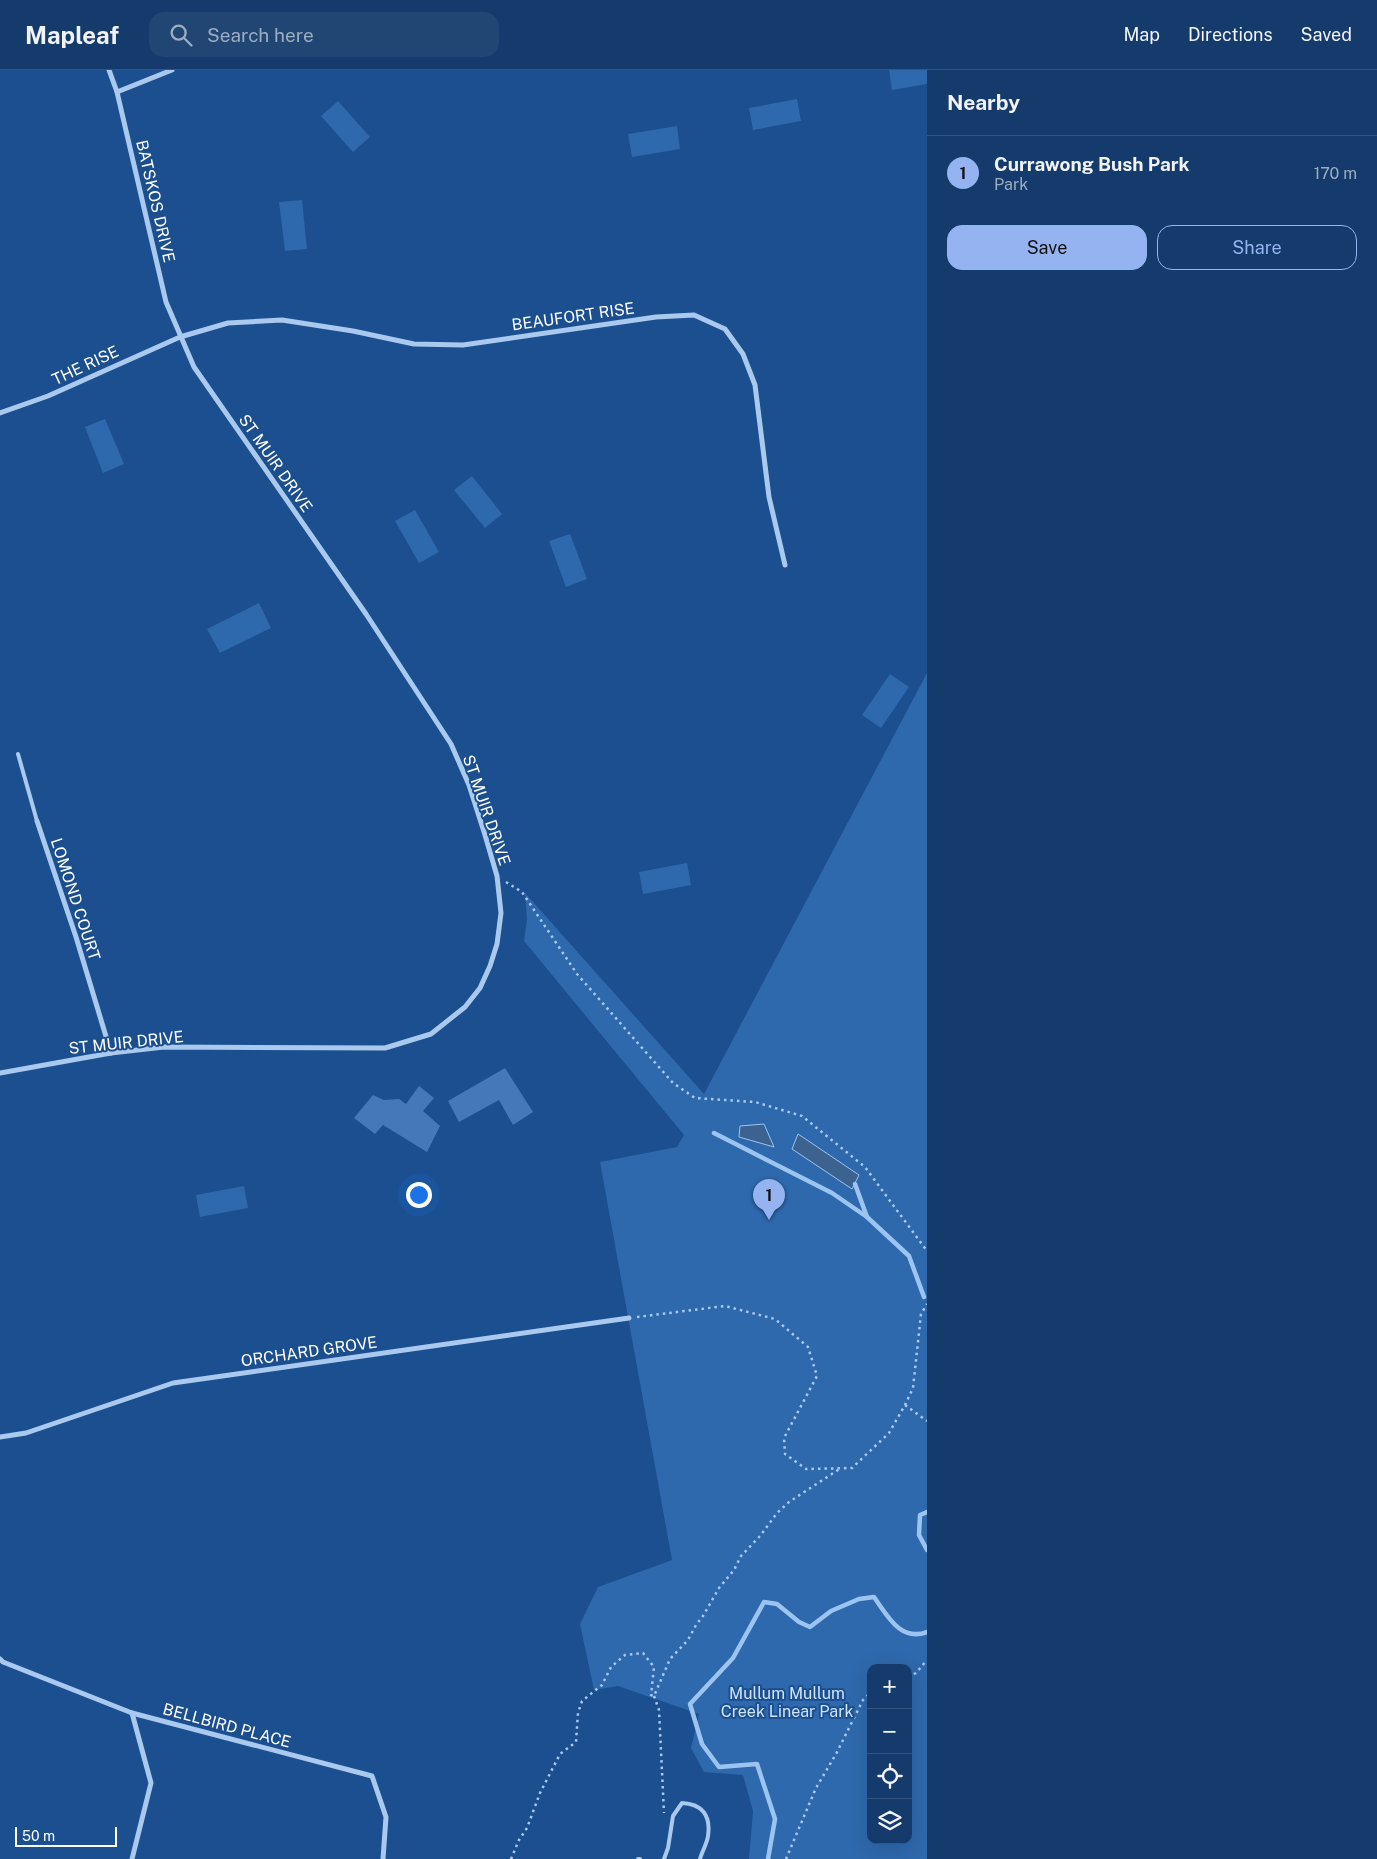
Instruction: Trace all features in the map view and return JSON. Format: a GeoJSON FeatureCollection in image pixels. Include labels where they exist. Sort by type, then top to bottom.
{"type":"FeatureCollection","features":[{"type":"Feature","properties":{"kind":"street","name":"BATSKOS DRIVE"},"geometry":{"type":"LineString","coordinates":[[109,70],[117,92],[166,302],[180,337]]}},
{"type":"Feature","properties":{"kind":"street"},"geometry":{"type":"LineString","coordinates":[[117,92],[172,70]]}},
{"type":"Feature","properties":{"kind":"street","name":"BEAUFORT RISE"},"geometry":{"type":"LineString","coordinates":[[180,337],[228,323],[282,320],[414,344],[463,345],[656,317],[694,315],[725,329],[743,354],[755,385],[769,497],[785,565]]}},
{"type":"Feature","properties":{"kind":"street","name":"THE RISE"},"geometry":{"type":"LineString","coordinates":[[0,413],[48,396],[180,337]]}},
{"type":"Feature","properties":{"kind":"street","name":"ST MUIR DRIVE"},"geometry":{"type":"LineString","coordinates":[[0,1073],[111,1053],[164,1047],[385,1048],[431,1034],[465,1007],[480,988],[497,944],[501,912],[497,876],[469,785],[451,744],[366,614],[194,367],[180,337]]}},
{"type":"Feature","properties":{"kind":"street","name":"LOMOND COURT"},"geometry":{"type":"LineString","coordinates":[[37,821],[76,937],[111,1053]]}},
{"type":"Feature","properties":{"kind":"street","name":"ORCHARD GROVE"},"geometry":{"type":"LineString","coordinates":[[0,1437],[26,1433],[173,1382],[629,1318]]}},
{"type":"Feature","properties":{"kind":"street","name":"BELLBIRD PLACE"},"geometry":{"type":"LineString","coordinates":[[0,1659],[3,1662],[132,1713],[372,1776],[386,1817],[383,1859]]}},
{"type":"Feature","properties":{"kind":"street"},"geometry":{"type":"LineString","coordinates":[[132,1713],[150,1782],[132,1859]]}},
{"type":"Feature","properties":{"kind":"lane","name":"LOMOND COURT"},"geometry":{"type":"LineString","coordinates":[[18,754],[37,821]]}},
{"type":"Feature","properties":{"kind":"lane"},"geometry":{"type":"LineString","coordinates":[[664,1859],[668,1848],[673,1816],[682,1803],[694,1804],[702,1809],[708,1823],[708,1837],[700,1859]]}},
{"type":"Feature","properties":{"kind":"path"},"geometry":{"type":"LineString","coordinates":[[497,876],[522,892],[577,974],[673,1083],[695,1098],[755,1102],[802,1116],[865,1166],[927,1251]]}},
{"type":"Feature","properties":{"kind":"path"},"geometry":{"type":"LineString","coordinates":[[629,1318],[725,1306],[775,1319],[808,1347],[817,1376],[784,1438],[785,1454],[806,1469],[852,1468],[889,1433],[913,1388],[921,1314],[927,1304]]}},
{"type":"Feature","properties":{"kind":"path"},"geometry":{"type":"LineString","coordinates":[[905,1405],[927,1421]]}},
{"type":"Feature","properties":{"kind":"path"},"geometry":{"type":"LineString","coordinates":[[654,1696],[670,1659],[688,1640],[719,1588],[734,1570],[741,1556],[760,1536],[776,1513],[789,1502],[841,1468]]}},
{"type":"Feature","properties":{"kind":"path"},"geometry":{"type":"LineString","coordinates":[[511,1859],[519,1840],[528,1828],[540,1793],[560,1754],[576,1742],[578,1713],[582,1701],[602,1684],[611,1667],[625,1655],[643,1653],[654,1667],[651,1695],[654,1696],[659,1710],[664,1815],[673,1816]]}},
{"type":"Feature","properties":{"kind":"path"},"geometry":{"type":"LineString","coordinates":[[912,1675],[927,1660]]}},
{"type":"Feature","properties":{"kind":"path"},"geometry":{"type":"LineString","coordinates":[[786,1859],[816,1788],[836,1754],[862,1700],[867,1696]]}},
{"type":"Feature","properties":{"kind":"green space"},"geometry":{"type":"Polygon","coordinates":[[[889,70],[927,70],[927,84],[892,90],[889,70]]]}},
{"type":"Feature","properties":{"kind":"green space"},"geometry":{"type":"Polygon","coordinates":[[[797,99],[801,121],[753,130],[749,108],[797,99]]]}},
{"type":"Feature","properties":{"kind":"green space"},"geometry":{"type":"Polygon","coordinates":[[[338,101],[370,137],[353,152],[321,116],[338,101]]]}},
{"type":"Feature","properties":{"kind":"green space"},"geometry":{"type":"Polygon","coordinates":[[[677,126],[680,149],[632,157],[628,134],[677,126]]]}},
{"type":"Feature","properties":{"kind":"green space"},"geometry":{"type":"Polygon","coordinates":[[[302,200],[307,249],[285,251],[279,202],[302,200]]]}},
{"type":"Feature","properties":{"kind":"green space"},"geometry":{"type":"Polygon","coordinates":[[[105,419],[124,464],[103,473],[85,427],[105,419]]]}},
{"type":"Feature","properties":{"kind":"green space"},"geometry":{"type":"Polygon","coordinates":[[[472,476],[502,514],[485,528],[454,490],[472,476]]]}},
{"type":"Feature","properties":{"kind":"green space"},"geometry":{"type":"Polygon","coordinates":[[[415,510],[439,552],[419,563],[395,521],[415,510]]]}},
{"type":"Feature","properties":{"kind":"green space"},"geometry":{"type":"Polygon","coordinates":[[[570,534],[587,579],[566,587],[549,541],[570,534]]]}},
{"type":"Feature","properties":{"kind":"green space"},"geometry":{"type":"Polygon","coordinates":[[[259,603],[271,628],[220,653],[207,629],[259,603]]]}},
{"type":"Feature","properties":{"kind":"green space","name":"Mullum Mullum Creek Linear Park"},"geometry":{"type":"Polygon","coordinates":[[[927,673],[927,1859],[749,1859],[753,1811],[743,1775],[704,1772],[691,1748],[699,1714],[618,1686],[594,1690],[580,1624],[598,1587],[672,1560],[600,1162],[677,1147],[684,1135],[524,941],[527,919],[525,893],[704,1094],[927,673]]]}},
{"type":"Feature","properties":{"kind":"green space"},"geometry":{"type":"Polygon","coordinates":[[[890,674],[909,687],[881,728],[862,715],[890,674]]]}},
{"type":"Feature","properties":{"kind":"green space"},"geometry":{"type":"Polygon","coordinates":[[[687,863],[691,885],[643,894],[639,872],[687,863]]]}},
{"type":"Feature","properties":{"kind":"green space"},"geometry":{"type":"Polygon","coordinates":[[[244,1186],[248,1208],[200,1217],[196,1195],[244,1186]]]}},
{"type":"Feature","properties":{"kind":"shaded area"},"geometry":{"type":"Polygon","coordinates":[[[764,1124],[774,1147],[739,1137],[740,1126],[764,1124]]]}},
{"type":"Feature","properties":{"kind":"shaded area"},"geometry":{"type":"Polygon","coordinates":[[[798,1134],[859,1175],[852,1189],[792,1149],[798,1134]]]}},
{"type":"Feature","properties":{"kind":"building"},"geometry":{"type":"Polygon","coordinates":[[[505,1068],[533,1112],[513,1125],[499,1100],[459,1122],[448,1101],[505,1068]]]}},
{"type":"Feature","properties":{"kind":"building"},"geometry":{"type":"Polygon","coordinates":[[[419,1086],[434,1098],[423,1111],[440,1126],[427,1152],[383,1125],[375,1134],[354,1118],[373,1095],[384,1100],[399,1099],[406,1104],[419,1086]]]}},
{"type":"Feature","properties":{"kind":"waterway"},"geometry":{"type":"LineString","coordinates":[[714,1133],[832,1193],[867,1217],[909,1256],[924,1297]]}},
{"type":"Feature","properties":{"kind":"waterway"},"geometry":{"type":"LineString","coordinates":[[855,1184],[867,1217]]}},
{"type":"Feature","properties":{"kind":"waterway"},"geometry":{"type":"LineString","coordinates":[[927,1512],[920,1515],[919,1535],[927,1550]]}},
{"type":"Feature","properties":{"kind":"waterway"},"geometry":{"type":"LineString","coordinates":[[768,1859],[775,1819],[757,1764],[719,1767],[702,1744],[690,1704],[733,1658],[764,1602],[777,1604],[799,1622],[810,1627],[831,1611],[859,1599],[874,1597],[889,1619],[902,1630],[918,1634],[927,1632]]}},
{"type":"Feature","properties":{"kind":"place","name":"Currawong Bush Park"},"geometry":{"type":"Point","coordinates":[769,1220]}}]}
